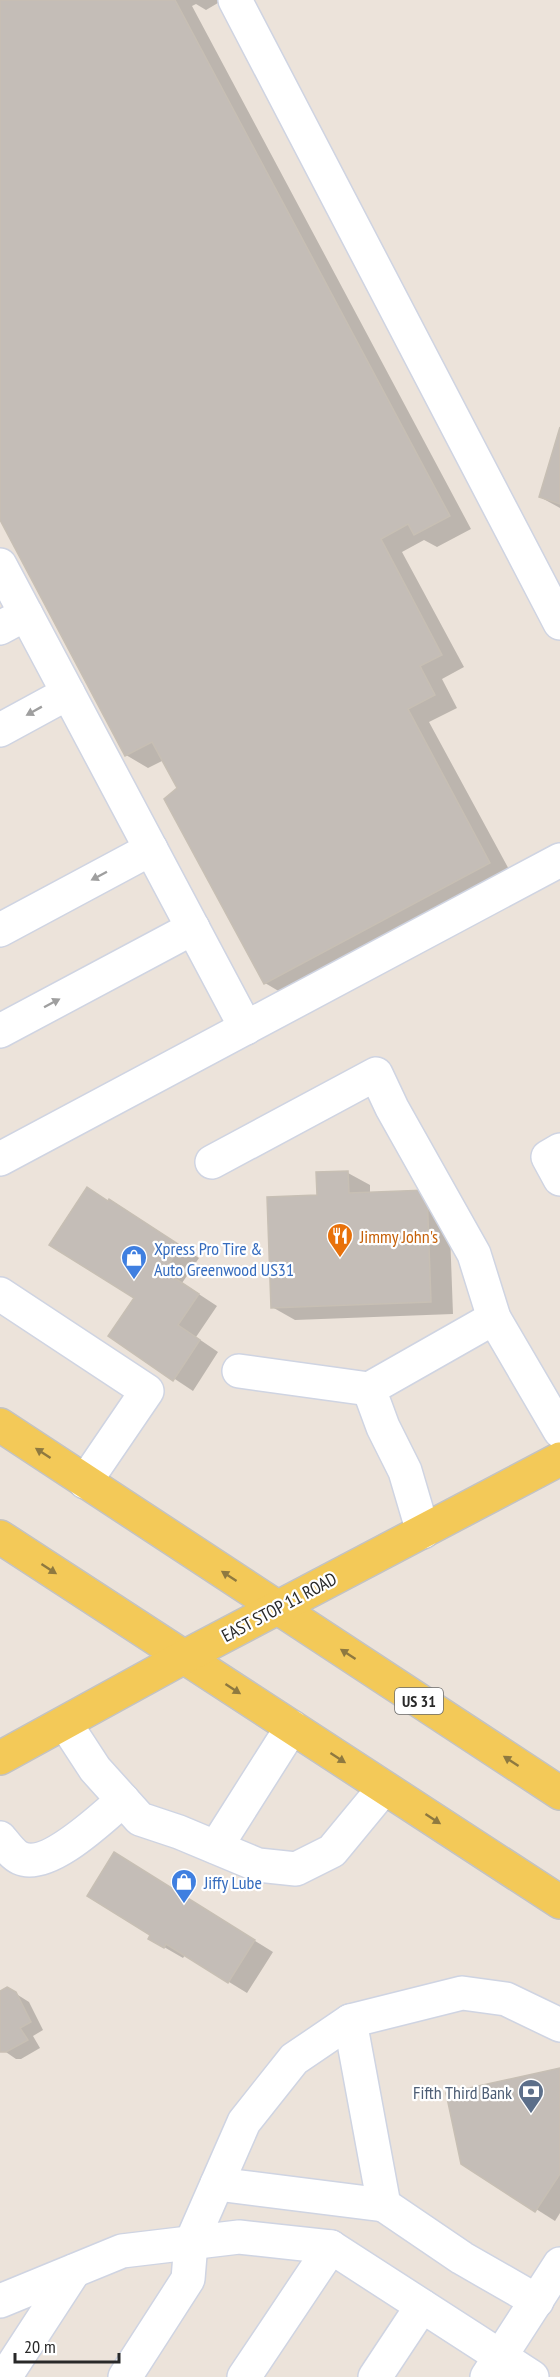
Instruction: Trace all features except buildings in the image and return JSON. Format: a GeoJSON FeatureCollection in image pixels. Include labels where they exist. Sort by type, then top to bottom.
{"type":"FeatureCollection","features":[{"type":"Feature","properties":{"kind":"main road","name":"US 31"},"geometry":{"type":"LineString","coordinates":[[0,1425],[560,1793]]}},
{"type":"Feature","properties":{"kind":"main road","name":"EAST STOP 11 ROAD"},"geometry":{"type":"LineString","coordinates":[[0,1758],[184,1657],[560,1459]]}},
{"type":"Feature","properties":{"kind":"main road"},"geometry":{"type":"LineString","coordinates":[[0,1537],[560,1902]]}},
{"type":"Feature","properties":{"kind":"lane"},"geometry":{"type":"LineString","coordinates":[[235,0],[560,623]]}},
{"type":"Feature","properties":{"kind":"lane"},"geometry":{"type":"LineString","coordinates":[[0,565],[13,621],[68,693],[246,1028]]}},
{"type":"Feature","properties":{"kind":"lane"},"geometry":{"type":"LineString","coordinates":[[0,730],[68,693]]}},
{"type":"Feature","properties":{"kind":"lane"},"geometry":{"type":"LineString","coordinates":[[0,930],[151,849]]}},
{"type":"Feature","properties":{"kind":"lane"},"geometry":{"type":"LineString","coordinates":[[0,1159],[560,860]]}},
{"type":"Feature","properties":{"kind":"lane"},"geometry":{"type":"LineString","coordinates":[[0,1031],[193,928]]}},
{"type":"Feature","properties":{"kind":"lane"},"geometry":{"type":"LineString","coordinates":[[212,1162],[376,1074],[392,1108],[474,1254],[494,1318],[560,1431]]}},
{"type":"Feature","properties":{"kind":"lane"},"geometry":{"type":"LineString","coordinates":[[560,1150],[548,1157],[560,1179]]}},
{"type":"Feature","properties":{"kind":"lane"},"geometry":{"type":"LineString","coordinates":[[0,1294],[147,1390],[85,1482]]}},
{"type":"Feature","properties":{"kind":"lane"},"geometry":{"type":"LineString","coordinates":[[239,1371],[369,1389],[494,1318]]}},
{"type":"Feature","properties":{"kind":"lane"},"geometry":{"type":"LineString","coordinates":[[369,1389],[383,1427],[405,1471],[423,1532]]}},
{"type":"Feature","properties":{"kind":"lane"},"geometry":{"type":"LineString","coordinates":[[65,1723],[94,1769],[140,1819],[258,1865],[296,1869],[332,1851],[384,1788]]}},
{"type":"Feature","properties":{"kind":"lane"},"geometry":{"type":"LineString","coordinates":[[216,1847],[292,1728]]}},
{"type":"Feature","properties":{"kind":"lane"},"geometry":{"type":"LineString","coordinates":[[0,1838],[20,1858],[38,1860],[70,1844],[123,1800]]}},
{"type":"Feature","properties":{"kind":"lane"},"geometry":{"type":"LineString","coordinates":[[125,2377],[188,2279],[191,2243],[244,2122],[294,2060],[350,2021],[462,1993],[506,1999],[560,2025]]}},
{"type":"Feature","properties":{"kind":"lane"},"geometry":{"type":"LineString","coordinates":[[350,2021],[384,2205]]}},
{"type":"Feature","properties":{"kind":"lane"},"geometry":{"type":"LineString","coordinates":[[217,2184],[384,2205],[462,2258],[537,2301]]}},
{"type":"Feature","properties":{"kind":"lane"},"geometry":{"type":"LineString","coordinates":[[2,2296],[74,2271],[122,2251],[239,2237],[331,2247],[422,2306],[494,2367],[532,2377]]}},
{"type":"Feature","properties":{"kind":"lane"},"geometry":{"type":"LineString","coordinates":[[244,2377],[331,2247]]}},
{"type":"Feature","properties":{"kind":"lane"},"geometry":{"type":"LineString","coordinates":[[494,2367],[560,2264]]}},
{"type":"Feature","properties":{"kind":"lane"},"geometry":{"type":"LineString","coordinates":[[5,2377],[74,2271]]}},
{"type":"Feature","properties":{"kind":"lane"},"geometry":{"type":"LineString","coordinates":[[375,2377],[422,2306]]}},
{"type":"Feature","properties":{"kind":"place","name":"Jimmy John's"},"geometry":{"type":"Point","coordinates":[340,1259]}},
{"type":"Feature","properties":{"kind":"place","name":"Xpress Pro Tire & Auto Greenwood US31"},"geometry":{"type":"Point","coordinates":[134,1281]}},
{"type":"Feature","properties":{"kind":"place","name":"Jiffy Lube"},"geometry":{"type":"Point","coordinates":[184,1905]}},
{"type":"Feature","properties":{"kind":"place","name":"Fifth Third Bank"},"geometry":{"type":"Point","coordinates":[531,2115]}}]}
